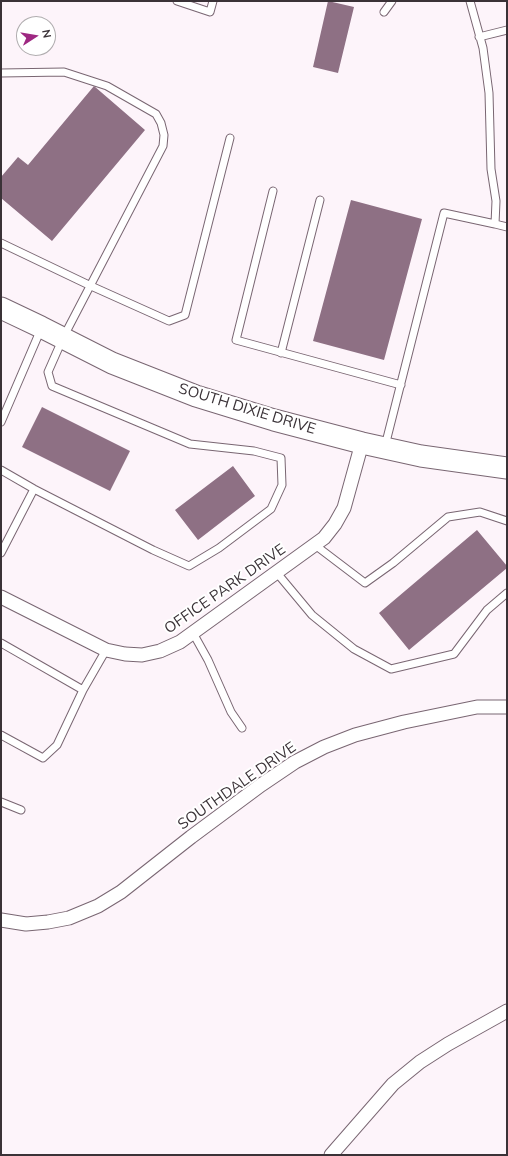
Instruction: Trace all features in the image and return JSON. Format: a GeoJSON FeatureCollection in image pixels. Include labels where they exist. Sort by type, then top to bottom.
{"type":"FeatureCollection","features":[{"type":"Feature","properties":{"kind":"main road","name":"SOUTH DIXIE DRIVE"},"geometry":{"type":"LineString","coordinates":[[1,308],[112,363],[196,396],[274,420],[362,443],[421,456],[507,468]]}},
{"type":"Feature","properties":{"kind":"street","name":"OFFICE PARK DRIVE"},"geometry":{"type":"LineString","coordinates":[[1,597],[106,650],[125,654],[142,655],[160,652],[180,642],[193,633],[324,538],[335,524],[344,508],[362,443]]}},
{"type":"Feature","properties":{"kind":"street","name":"SOUTHDALE DRIVE"},"geometry":{"type":"LineString","coordinates":[[1,920],[26,924],[48,922],[69,918],[98,906],[120,892],[261,785],[295,762],[324,747],[355,735],[404,722],[476,707],[507,707]]}},
{"type":"Feature","properties":{"kind":"street"},"geometry":{"type":"LineString","coordinates":[[331,1155],[392,1084],[442,1047],[507,1011]]}},
{"type":"Feature","properties":{"kind":"lane"},"geometry":{"type":"LineString","coordinates":[[177,1],[210,12],[213,1]]}},
{"type":"Feature","properties":{"kind":"lane"},"geometry":{"type":"LineString","coordinates":[[384,12],[392,1]]}},
{"type":"Feature","properties":{"kind":"lane"},"geometry":{"type":"LineString","coordinates":[[470,1],[483,48],[489,93],[491,169],[496,201],[495,224]]}},
{"type":"Feature","properties":{"kind":"lane"},"geometry":{"type":"LineString","coordinates":[[479,37],[507,30]]}},
{"type":"Feature","properties":{"kind":"lane"},"geometry":{"type":"LineString","coordinates":[[1,72],[64,72],[107,86],[156,114],[161,123],[164,135],[163,146],[63,338],[48,372],[52,386],[190,444],[254,451],[281,458],[282,485],[270,509],[219,548],[189,566],[153,550],[34,489],[1,470]]}},
{"type":"Feature","properties":{"kind":"lane"},"geometry":{"type":"LineString","coordinates":[[1,243],[169,321],[185,315],[230,138]]}},
{"type":"Feature","properties":{"kind":"lane"},"geometry":{"type":"LineString","coordinates":[[273,191],[236,340],[400,385]]}},
{"type":"Feature","properties":{"kind":"lane"},"geometry":{"type":"LineString","coordinates":[[281,352],[320,200]]}},
{"type":"Feature","properties":{"kind":"lane"},"geometry":{"type":"LineString","coordinates":[[385,448],[444,213],[507,227]]}},
{"type":"Feature","properties":{"kind":"lane"},"geometry":{"type":"LineString","coordinates":[[1,422],[41,327]]}},
{"type":"Feature","properties":{"kind":"lane"},"geometry":{"type":"LineString","coordinates":[[1,553],[34,489]]}},
{"type":"Feature","properties":{"kind":"lane"},"geometry":{"type":"LineString","coordinates":[[315,545],[365,583],[393,563],[448,517],[480,512],[507,521]]}},
{"type":"Feature","properties":{"kind":"lane"},"geometry":{"type":"LineString","coordinates":[[277,573],[312,615],[354,649],[391,669],[454,654],[487,610],[507,593]]}},
{"type":"Feature","properties":{"kind":"lane"},"geometry":{"type":"LineString","coordinates":[[193,633],[208,660],[231,712],[242,728]]}},
{"type":"Feature","properties":{"kind":"lane"},"geometry":{"type":"LineString","coordinates":[[1,643],[83,690]]}},
{"type":"Feature","properties":{"kind":"lane"},"geometry":{"type":"LineString","coordinates":[[1,735],[43,758],[57,745],[83,690],[106,650]]}},
{"type":"Feature","properties":{"kind":"lane"},"geometry":{"type":"LineString","coordinates":[[1,802],[21,810]]}},
{"type":"Feature","properties":{"kind":"building"},"geometry":{"type":"Polygon","coordinates":[[[328,1],[354,7],[338,73],[313,67],[328,1]]]}},
{"type":"Feature","properties":{"kind":"building"},"geometry":{"type":"Polygon","coordinates":[[[94,86],[145,130],[52,241],[1,198],[1,177],[18,157],[28,165],[94,86]]]}},
{"type":"Feature","properties":{"kind":"building"},"geometry":{"type":"Polygon","coordinates":[[[351,200],[422,219],[384,360],[313,341],[351,200]]]}},
{"type":"Feature","properties":{"kind":"building"},"geometry":{"type":"Polygon","coordinates":[[[42,407],[130,451],[110,491],[22,447],[42,407]]]}},
{"type":"Feature","properties":{"kind":"building"},"geometry":{"type":"Polygon","coordinates":[[[233,466],[255,496],[198,540],[175,510],[233,466]]]}},
{"type":"Feature","properties":{"kind":"building"},"geometry":{"type":"Polygon","coordinates":[[[477,530],[507,566],[507,568],[409,650],[379,613],[477,530]]]}}]}
